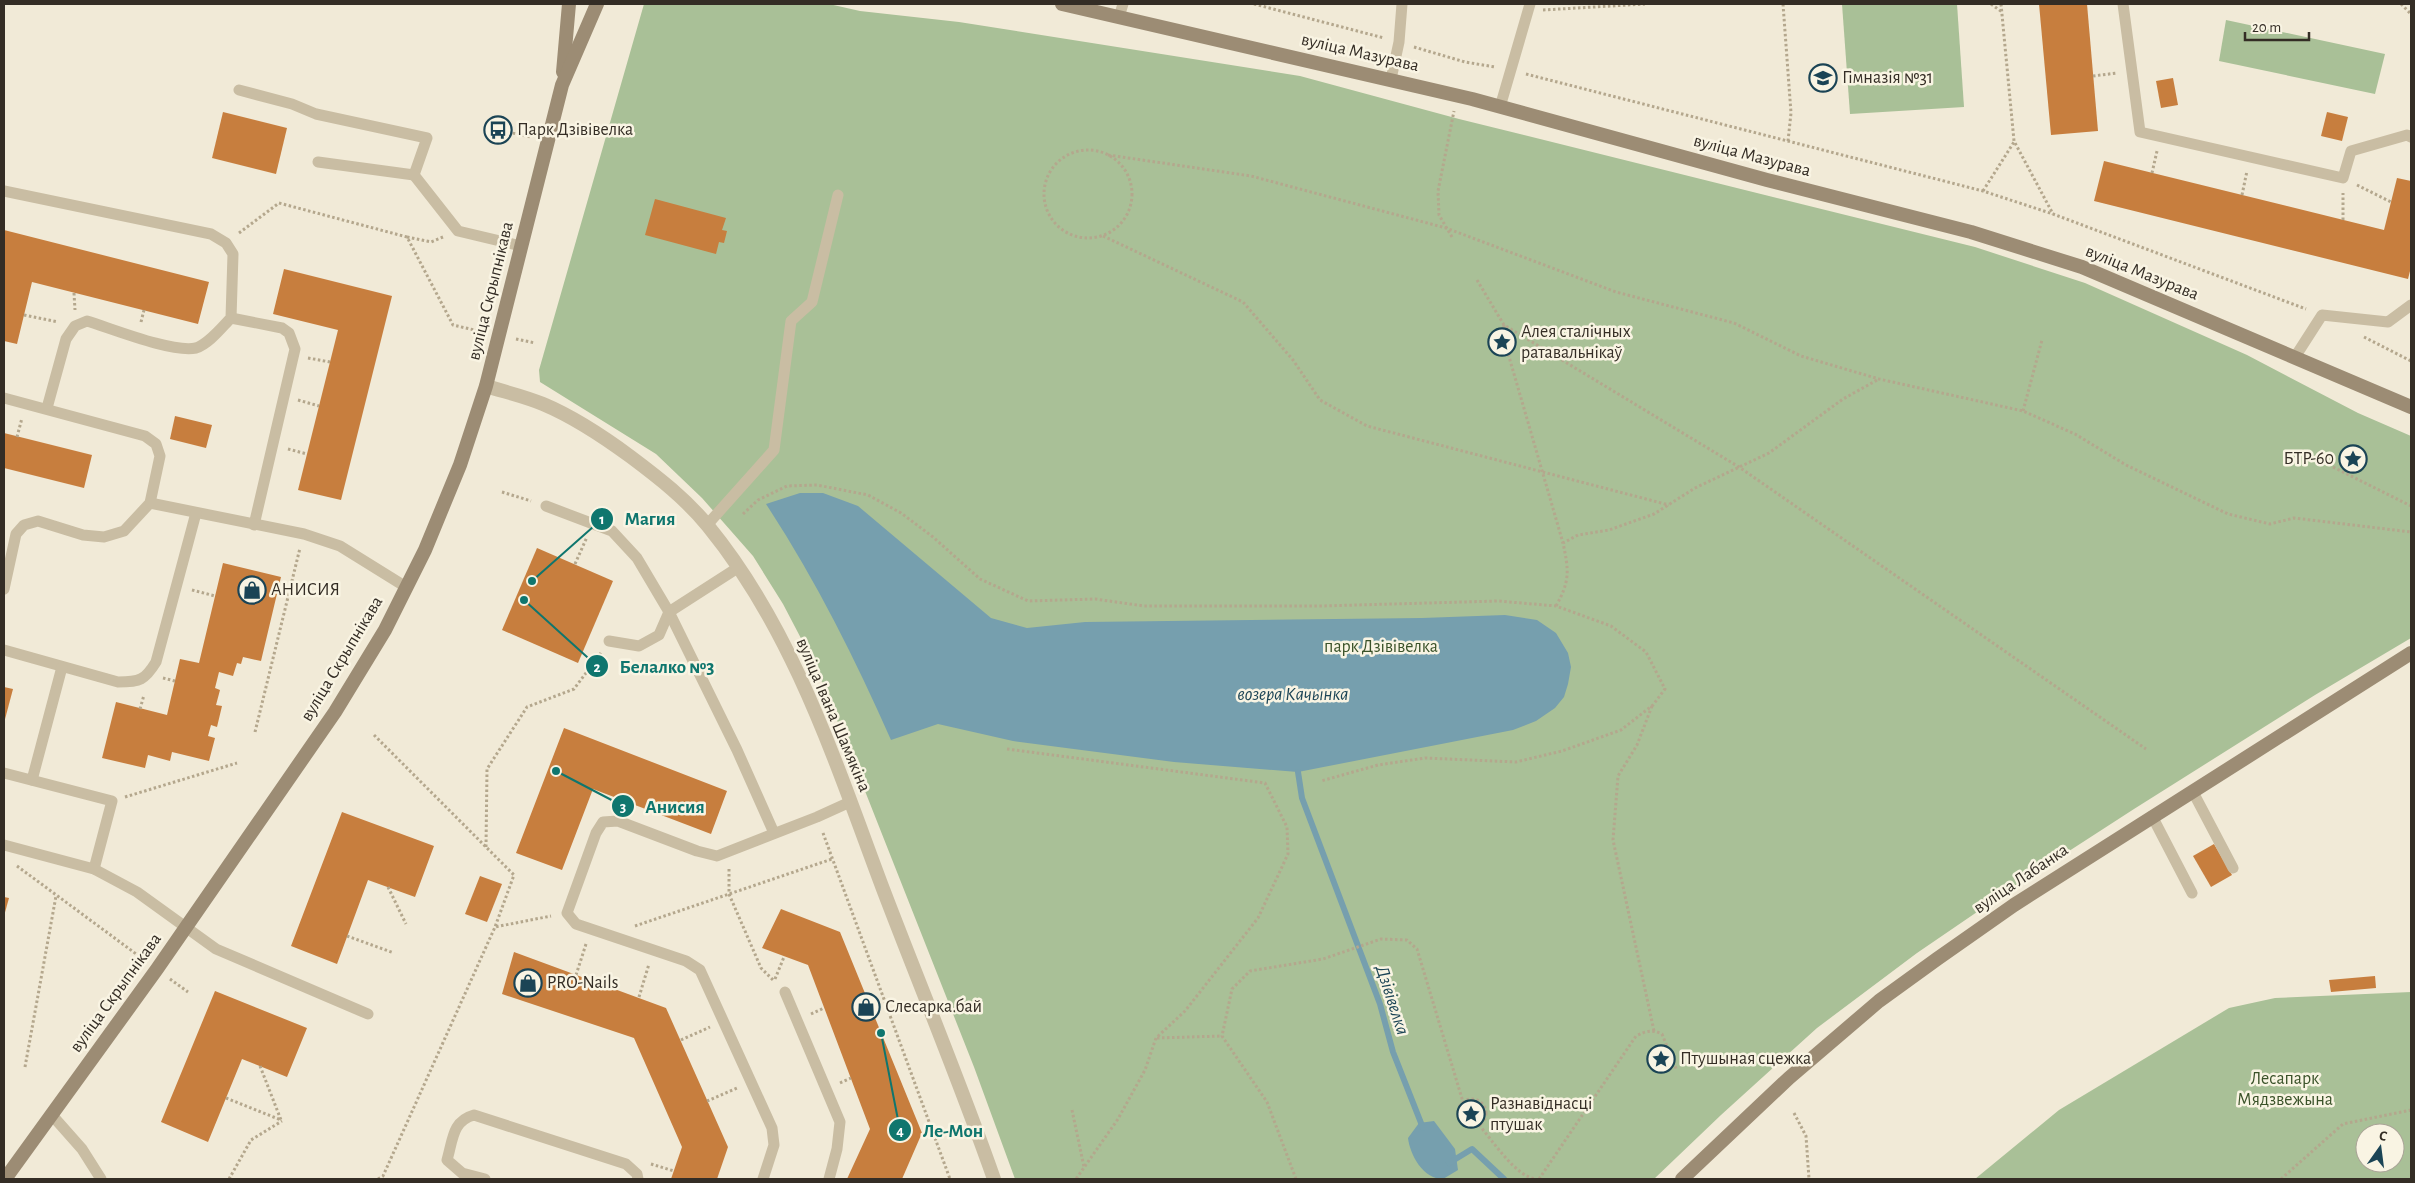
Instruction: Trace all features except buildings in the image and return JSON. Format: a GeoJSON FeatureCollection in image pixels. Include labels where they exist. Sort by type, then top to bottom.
{"type":"FeatureCollection","features":[{"type":"Feature","properties":{"kind":"main road","name":"вуліца Скрыпнікава"},"geometry":{"type":"LineString","coordinates":[[562,85],[569,4]]}},
{"type":"Feature","properties":{"kind":"main road","name":"вуліца Скрыпнікава"},"geometry":{"type":"LineString","coordinates":[[5,1179],[157,969],[335,712],[384,630],[425,550],[460,465],[486,386],[562,85],[597,4]]}},
{"type":"Feature","properties":{"kind":"main road","name":"вуліца Мазурава"},"geometry":{"type":"LineString","coordinates":[[1062,4],[1121,10],[1500,107],[1999,240],[2082,267],[2411,407]]}},
{"type":"Feature","properties":{"kind":"main road","name":"вуліца Лабанка"},"geometry":{"type":"LineString","coordinates":[[1682,1179],[1789,1078],[1879,1001],[2014,905],[2411,653]]}},
{"type":"Feature","properties":{"kind":"street","name":"вуліца Івана Шамякіна"},"geometry":{"type":"LineString","coordinates":[[486,386],[544,404],[608,440],[667,484],[707,525],[739,567],[764,607],[799,676],[850,802],[928,1009],[967,1101],[994,1179]]}},
{"type":"Feature","properties":{"kind":"lane"},"geometry":{"type":"LineString","coordinates":[[1391,79],[1399,42],[1402,4]]}},
{"type":"Feature","properties":{"kind":"lane"},"geometry":{"type":"LineString","coordinates":[[2123,4],[2140,132],[2343,178],[2351,151],[2408,135],[2411,136]]}},
{"type":"Feature","properties":{"kind":"lane"},"geometry":{"type":"LineString","coordinates":[[1500,107],[1510,70],[1534,7]]}},
{"type":"Feature","properties":{"kind":"lane"},"geometry":{"type":"LineString","coordinates":[[238,90],[292,104],[316,114],[427,138],[414,175]]}},
{"type":"Feature","properties":{"kind":"lane"},"geometry":{"type":"LineString","coordinates":[[318,162],[414,175],[458,231],[521,246]]}},
{"type":"Feature","properties":{"kind":"lane"},"geometry":{"type":"LineString","coordinates":[[4,191],[212,234],[226,243],[233,254],[231,318],[205,342],[197,347],[178,348],[87,321],[75,326],[66,339],[47,408]]}},
{"type":"Feature","properties":{"kind":"lane"},"geometry":{"type":"LineString","coordinates":[[707,525],[774,450],[791,321],[812,302],[838,195]]}},
{"type":"Feature","properties":{"kind":"lane"},"geometry":{"type":"LineString","coordinates":[[2295,358],[2322,315],[2388,322],[2411,305]]}},
{"type":"Feature","properties":{"kind":"lane"},"geometry":{"type":"LineString","coordinates":[[231,318],[282,328],[289,334],[295,349],[254,525]]}},
{"type":"Feature","properties":{"kind":"lane"},"geometry":{"type":"LineString","coordinates":[[4,398],[146,436],[156,444],[160,456],[150,503],[124,531],[104,536],[83,535],[38,521],[24,525],[16,534],[4,589]]}},
{"type":"Feature","properties":{"kind":"lane"},"geometry":{"type":"LineString","coordinates":[[150,503],[304,534],[340,546],[406,587]]}},
{"type":"Feature","properties":{"kind":"lane"},"geometry":{"type":"LineString","coordinates":[[546,506],[612,532],[637,558],[669,612],[737,750],[774,833]]}},
{"type":"Feature","properties":{"kind":"lane"},"geometry":{"type":"LineString","coordinates":[[4,650],[118,682],[136,682],[148,674],[156,662],[196,513]]}},
{"type":"Feature","properties":{"kind":"lane"},"geometry":{"type":"LineString","coordinates":[[609,641],[639,646],[659,635],[669,612],[739,567]]}},
{"type":"Feature","properties":{"kind":"lane"},"geometry":{"type":"LineString","coordinates":[[32,780],[62,667]]}},
{"type":"Feature","properties":{"kind":"lane"},"geometry":{"type":"LineString","coordinates":[[4,773],[112,801],[94,869]]}},
{"type":"Feature","properties":{"kind":"lane"},"geometry":{"type":"LineString","coordinates":[[2193,792],[2233,868]]}},
{"type":"Feature","properties":{"kind":"lane"},"geometry":{"type":"LineString","coordinates":[[763,1179],[774,1145],[772,1128],[700,970],[686,961],[576,924],[567,913],[596,833],[603,822],[618,821],[697,851],[716,856],[817,817],[850,802]]}},
{"type":"Feature","properties":{"kind":"lane"},"geometry":{"type":"LineString","coordinates":[[2152,816],[2192,893]]}},
{"type":"Feature","properties":{"kind":"lane"},"geometry":{"type":"LineString","coordinates":[[4,845],[94,869],[137,892],[216,949],[368,1014]]}},
{"type":"Feature","properties":{"kind":"lane"},"geometry":{"type":"LineString","coordinates":[[785,992],[840,1122],[837,1149],[828,1179]]}},
{"type":"Feature","properties":{"kind":"lane"},"geometry":{"type":"LineString","coordinates":[[51,1114],[82,1149],[102,1179]]}},
{"type":"Feature","properties":{"kind":"lane"},"geometry":{"type":"LineString","coordinates":[[485,1179],[462,1172],[447,1160],[457,1125],[464,1118],[474,1115],[626,1164],[637,1177]]}},
{"type":"Feature","properties":{"kind":"path"},"geometry":{"type":"LineString","coordinates":[[1254,4],[1399,42],[1465,62],[1510,70],[1983,191],[2053,214],[2322,315]]}},
{"type":"Feature","properties":{"kind":"path"},"geometry":{"type":"LineString","coordinates":[[1534,7],[1645,4]]}},
{"type":"Feature","properties":{"kind":"path"},"geometry":{"type":"LineString","coordinates":[[1783,4],[1791,113],[1788,142]]}},
{"type":"Feature","properties":{"kind":"path"},"geometry":{"type":"LineString","coordinates":[[1991,4],[2002,12]]}},
{"type":"Feature","properties":{"kind":"path"},"geometry":{"type":"LineString","coordinates":[[2001,4],[2014,141],[2053,214]]}},
{"type":"Feature","properties":{"kind":"path"},"geometry":{"type":"LineString","coordinates":[[2401,4],[2411,14]]}},
{"type":"Feature","properties":{"kind":"path"},"geometry":{"type":"LineString","coordinates":[[2093,76],[2132,72]]}},
{"type":"Feature","properties":{"kind":"path"},"geometry":{"type":"LineString","coordinates":[[1452,237],[1440,215],[1438,191],[1457,96]]}},
{"type":"Feature","properties":{"kind":"path"},"geometry":{"type":"LineString","coordinates":[[498,130],[547,141]]}},
{"type":"Feature","properties":{"kind":"path"},"geometry":{"type":"LineString","coordinates":[[2152,173],[2160,137]]}},
{"type":"Feature","properties":{"kind":"path"},"geometry":{"type":"LineString","coordinates":[[1983,191],[2014,141]]}},
{"type":"Feature","properties":{"kind":"path"},"geometry":{"type":"LineString","coordinates":[[1108,155],[1120,164],[1128,176],[1132,190],[1131,205],[1125,218],[1115,229],[1102,236],[1088,238],[1074,236],[1061,229],[1051,219],[1045,206],[1044,191],[1047,177],[1055,165],[1066,156],[1080,151],[1094,151],[1108,155],[1251,176],[1446,228],[1616,292],[1734,323],[1801,356],[1879,379],[2023,411],[2075,434],[2126,465],[2228,514],[2270,524],[2294,518],[2411,532]]}},
{"type":"Feature","properties":{"kind":"path"},"geometry":{"type":"LineString","coordinates":[[2242,195],[2250,157]]}},
{"type":"Feature","properties":{"kind":"path"},"geometry":{"type":"LineString","coordinates":[[2343,220],[2343,178],[2390,202]]}},
{"type":"Feature","properties":{"kind":"path"},"geometry":{"type":"LineString","coordinates":[[226,243],[279,203],[432,242],[458,231]]}},
{"type":"Feature","properties":{"kind":"path"},"geometry":{"type":"LineString","coordinates":[[406,236],[453,325]]}},
{"type":"Feature","properties":{"kind":"path"},"geometry":{"type":"LineString","coordinates":[[1102,236],[1242,302],[1292,360],[1320,400],[1367,426],[1668,504]]}},
{"type":"Feature","properties":{"kind":"path"},"geometry":{"type":"LineString","coordinates":[[1477,280],[1504,325],[1739,467],[2146,748]]}},
{"type":"Feature","properties":{"kind":"path"},"geometry":{"type":"LineString","coordinates":[[24,314],[75,326]]}},
{"type":"Feature","properties":{"kind":"path"},"geometry":{"type":"LineString","coordinates":[[1504,325],[1503,336],[1563,543],[1567,563],[1567,587],[1556,606]]}},
{"type":"Feature","properties":{"kind":"path"},"geometry":{"type":"LineString","coordinates":[[2362,336],[2411,361]]}},
{"type":"Feature","properties":{"kind":"path"},"geometry":{"type":"LineString","coordinates":[[2023,411],[2042,340]]}},
{"type":"Feature","properties":{"kind":"path"},"geometry":{"type":"LineString","coordinates":[[1563,543],[1578,535],[1609,530],[1654,514],[1695,488],[1769,452],[1843,399],[1879,379]]}},
{"type":"Feature","properties":{"kind":"path"},"geometry":{"type":"LineString","coordinates":[[2332,467],[2411,506]]}},
{"type":"Feature","properties":{"kind":"path"},"geometry":{"type":"LineString","coordinates":[[743,514],[758,500],[787,486],[817,485],[868,495],[901,513],[920,527],[980,579],[1028,601],[1095,599],[1144,606],[1322,606],[1498,601],[1556,606],[1611,626],[1646,652],[1665,689],[1652,706],[1621,730],[1562,750],[1516,762],[1424,758],[1378,764],[1321,781]]}},
{"type":"Feature","properties":{"kind":"path"},"geometry":{"type":"LineString","coordinates":[[502,492],[546,506]]}},
{"type":"Feature","properties":{"kind":"path"},"geometry":{"type":"LineString","coordinates":[[575,564],[592,524]]}},
{"type":"Feature","properties":{"kind":"path"},"geometry":{"type":"LineString","coordinates":[[255,732],[304,534]]}},
{"type":"Feature","properties":{"kind":"path"},"geometry":{"type":"LineString","coordinates":[[176,587],[215,596]]}},
{"type":"Feature","properties":{"kind":"path"},"geometry":{"type":"LineString","coordinates":[[486,847],[487,769],[527,706],[574,689],[609,641]]}},
{"type":"Feature","properties":{"kind":"path"},"geometry":{"type":"LineString","coordinates":[[1652,706],[1637,744],[1618,776],[1613,840],[1654,1030]]}},
{"type":"Feature","properties":{"kind":"path"},"geometry":{"type":"LineString","coordinates":[[374,735],[514,874],[495,927],[383,1176],[378,1179]]}},
{"type":"Feature","properties":{"kind":"path"},"geometry":{"type":"LineString","coordinates":[[1007,749],[1265,783],[1287,827],[1288,854],[1258,918],[1185,1011],[1156,1038],[1145,1070],[1118,1119],[1076,1179]]}},
{"type":"Feature","properties":{"kind":"path"},"geometry":{"type":"LineString","coordinates":[[112,801],[237,764]]}},
{"type":"Feature","properties":{"kind":"path"},"geometry":{"type":"LineString","coordinates":[[817,817],[950,1179]]}},
{"type":"Feature","properties":{"kind":"path"},"geometry":{"type":"LineString","coordinates":[[728,851],[730,894],[760,968],[785,992]]}},
{"type":"Feature","properties":{"kind":"path"},"geometry":{"type":"LineString","coordinates":[[608,935],[832,859]]}},
{"type":"Feature","properties":{"kind":"path"},"geometry":{"type":"LineString","coordinates":[[11,862],[188,992]]}},
{"type":"Feature","properties":{"kind":"path"},"geometry":{"type":"LineString","coordinates":[[388,887],[406,924]]}},
{"type":"Feature","properties":{"kind":"path"},"geometry":{"type":"LineString","coordinates":[[26,1067],[56,896]]}},
{"type":"Feature","properties":{"kind":"path"},"geometry":{"type":"LineString","coordinates":[[495,927],[567,913]]}},
{"type":"Feature","properties":{"kind":"path"},"geometry":{"type":"LineString","coordinates":[[576,975],[591,929]]}},
{"type":"Feature","properties":{"kind":"path"},"geometry":{"type":"LineString","coordinates":[[347,936],[394,953]]}},
{"type":"Feature","properties":{"kind":"path"},"geometry":{"type":"LineString","coordinates":[[1296,1179],[1268,1102],[1222,1036],[1232,989],[1250,971],[1323,959],[1381,939],[1407,940],[1417,949],[1463,1102],[1458,1110],[1462,1122],[1470,1126],[1479,1125],[1484,1118],[1483,1105],[1476,1100],[1463,1102]]}},
{"type":"Feature","properties":{"kind":"path"},"geometry":{"type":"LineString","coordinates":[[639,997],[654,950]]}},
{"type":"Feature","properties":{"kind":"path"},"geometry":{"type":"LineString","coordinates":[[774,981],[784,957]]}},
{"type":"Feature","properties":{"kind":"path"},"geometry":{"type":"LineString","coordinates":[[681,1040],[723,1020]]}},
{"type":"Feature","properties":{"kind":"path"},"geometry":{"type":"LineString","coordinates":[[1479,1125],[1518,1170],[1527,1178],[1538,1179],[1636,1036],[1646,1031],[1654,1030],[1662,1034],[1677,1071]]}},
{"type":"Feature","properties":{"kind":"path"},"geometry":{"type":"LineString","coordinates":[[1156,1038],[1222,1036]]}},
{"type":"Feature","properties":{"kind":"path"},"geometry":{"type":"LineString","coordinates":[[260,1066],[282,1121]]}},
{"type":"Feature","properties":{"kind":"path"},"geometry":{"type":"LineString","coordinates":[[707,1101],[751,1082]]}},
{"type":"Feature","properties":{"kind":"path"},"geometry":{"type":"LineString","coordinates":[[226,1098],[282,1121]]}},
{"type":"Feature","properties":{"kind":"path"},"geometry":{"type":"LineString","coordinates":[[1072,1110],[1084,1168]]}},
{"type":"Feature","properties":{"kind":"path"},"geometry":{"type":"LineString","coordinates":[[2281,1179],[2343,1124],[2411,1110]]}},
{"type":"Feature","properties":{"kind":"path"},"geometry":{"type":"LineString","coordinates":[[1794,1113],[1806,1136],[1809,1179]]}},
{"type":"Feature","properties":{"kind":"path"},"geometry":{"type":"LineString","coordinates":[[229,1179],[250,1140],[282,1121]]}},
{"type":"Feature","properties":{"kind":"path"},"geometry":{"type":"LineString","coordinates":[[637,1177],[649,1164],[674,1171]]}},
{"type":"Feature","properties":{"kind":"green space","name":"парк Дзівівелка"},"geometry":{"type":"Polygon","coordinates":[[[644,4],[829,4],[860,11],[959,22],[1300,76],[1459,119],[1975,247],[2085,283],[2247,355],[2358,413],[2411,436],[2411,638],[2315,695],[2134,809],[2018,884],[1917,953],[1817,1028],[1654,1179],[1015,1179],[974,1067],[816,667],[783,604],[753,556],[702,498],[656,454],[540,382],[539,370],[644,4]]]}},
{"type":"Feature","properties":{"kind":"green space"},"geometry":{"type":"Polygon","coordinates":[[[1842,4],[1957,4],[1964,107],[1850,114],[1842,4]]]}},
{"type":"Feature","properties":{"kind":"green space"},"geometry":{"type":"Polygon","coordinates":[[[2226,20],[2385,54],[2375,94],[2219,61],[2226,20]]]}},
{"type":"Feature","properties":{"kind":"green space","name":"Лесапарк Мядзвежына"},"geometry":{"type":"Polygon","coordinates":[[[2411,992],[2411,1179],[1975,1179],[2059,1110],[2229,1008],[2275,998],[2411,992]]]}},
{"type":"Feature","properties":{"kind":"water","name":"возера Качынка"},"geometry":{"type":"Polygon","coordinates":[[[800,493],[823,493],[858,506],[991,618],[1027,628],[1085,622],[1422,618],[1505,615],[1537,620],[1556,633],[1568,653],[1571,667],[1568,684],[1564,697],[1555,708],[1536,721],[1513,730],[1298,772],[1174,762],[1013,741],[938,724],[891,740],[833,619],[801,561],[766,504],[800,493]]]}},
{"type":"Feature","properties":{"kind":"water"},"geometry":{"type":"Polygon","coordinates":[[[1434,1121],[1455,1149],[1458,1170],[1443,1179],[1436,1178],[1424,1171],[1409,1145],[1408,1138],[1419,1123],[1434,1121]]]}},
{"type":"Feature","properties":{"kind":"waterway","name":"Дзівівелка"},"geometry":{"type":"LineString","coordinates":[[1298,772],[1302,798],[1380,1004],[1393,1052],[1423,1128]]}},
{"type":"Feature","properties":{"kind":"waterway","name":"Дзівівелка"},"geometry":{"type":"LineString","coordinates":[[1449,1163],[1472,1149],[1504,1179]]}},
{"type":"Feature","properties":{"kind":"place","name":"Гімназія №31"},"geometry":{"type":"Point","coordinates":[1823,78]}},
{"type":"Feature","properties":{"kind":"place","name":"Парк Дзівівелка"},"geometry":{"type":"Point","coordinates":[498,130]}},
{"type":"Feature","properties":{"kind":"place","name":"Алея сталічных ратавальнікаў"},"geometry":{"type":"Point","coordinates":[1502,342]}},
{"type":"Feature","properties":{"kind":"place","name":"БТР-60"},"geometry":{"type":"Point","coordinates":[2353,459]}},
{"type":"Feature","properties":{"kind":"place","name":"Магия"},"geometry":{"type":"Point","coordinates":[532,581]}},
{"type":"Feature","properties":{"kind":"place","name":"АНИСИЯ"},"geometry":{"type":"Point","coordinates":[252,590]}},
{"type":"Feature","properties":{"kind":"place","name":"Белалко №3"},"geometry":{"type":"Point","coordinates":[524,600]}},
{"type":"Feature","properties":{"kind":"place","name":"Анисия"},"geometry":{"type":"Point","coordinates":[556,771]}},
{"type":"Feature","properties":{"kind":"place","name":"PRO-Nails"},"geometry":{"type":"Point","coordinates":[528,983]}},
{"type":"Feature","properties":{"kind":"place","name":"Слесарка.бай"},"geometry":{"type":"Point","coordinates":[866,1007]}},
{"type":"Feature","properties":{"kind":"place","name":"Ле-Мон"},"geometry":{"type":"Point","coordinates":[881,1033]}},
{"type":"Feature","properties":{"kind":"place","name":"Птушыная сцежка"},"geometry":{"type":"Point","coordinates":[1661,1059]}},
{"type":"Feature","properties":{"kind":"place","name":"Разнавіднасці птушак"},"geometry":{"type":"Point","coordinates":[1471,1114]}}]}
